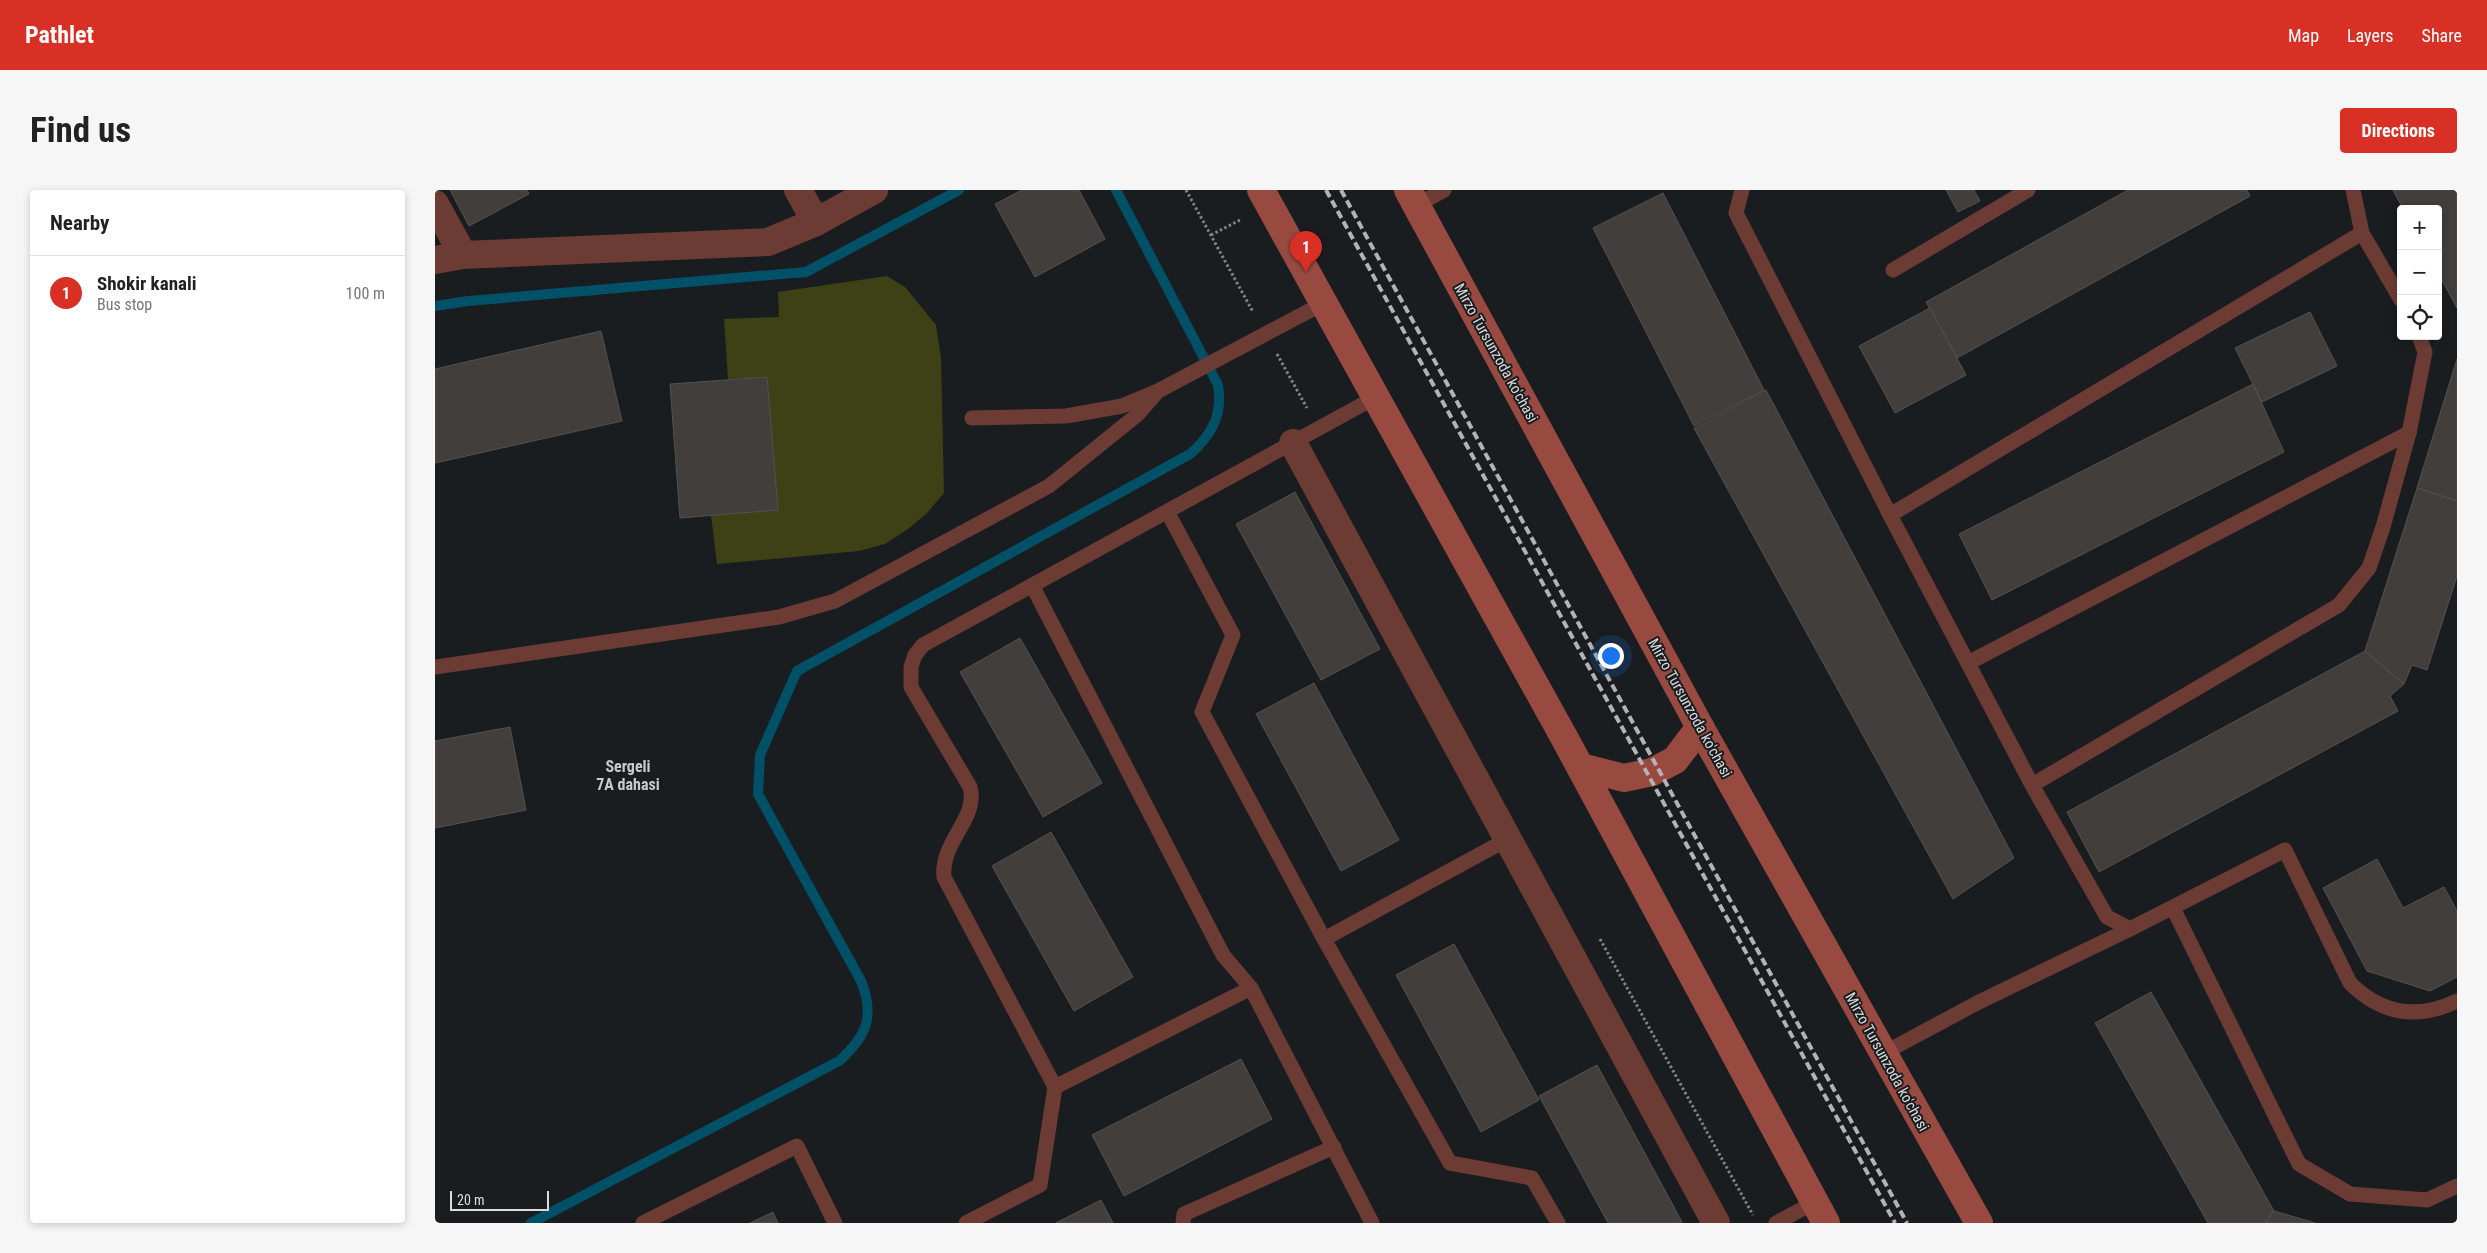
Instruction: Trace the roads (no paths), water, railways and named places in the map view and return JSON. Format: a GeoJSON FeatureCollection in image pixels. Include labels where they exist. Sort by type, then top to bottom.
{"type":"FeatureCollection","features":[{"type":"Feature","properties":{"kind":"main road"},"geometry":{"type":"LineString","coordinates":[[1261,190],[1581,767],[1820,1213]]}},
{"type":"Feature","properties":{"kind":"main road","name":"Mirzo Tursunzoda ko'chasi"},"geometry":{"type":"LineString","coordinates":[[1412,198],[1700,727],[1882,1054],[1979,1223]]}},
{"type":"Feature","properties":{"kind":"main road"},"geometry":{"type":"LineString","coordinates":[[1581,767],[1625,778],[1652,772],[1675,760],[1700,727]]}},
{"type":"Feature","properties":{"kind":"street"},"geometry":{"type":"LineString","coordinates":[[799,190],[816,222]]}},
{"type":"Feature","properties":{"kind":"street"},"geometry":{"type":"LineString","coordinates":[[435,260],[463,255],[768,242],[816,222],[874,190]]}},
{"type":"Feature","properties":{"kind":"street"},"geometry":{"type":"LineString","coordinates":[[435,204],[463,255]]}},
{"type":"Feature","properties":{"kind":"street"},"geometry":{"type":"LineString","coordinates":[[1293,443],[1717,1223]]}},
{"type":"Feature","properties":{"kind":"lane"},"geometry":{"type":"LineString","coordinates":[[1412,198],[1444,190]]}},
{"type":"Feature","properties":{"kind":"lane"},"geometry":{"type":"LineString","coordinates":[[1742,190],[1736,213],[1890,515],[2032,785],[2107,917],[2130,929]]}},
{"type":"Feature","properties":{"kind":"lane"},"geometry":{"type":"LineString","coordinates":[[1893,270],[2027,190]]}},
{"type":"Feature","properties":{"kind":"lane"},"geometry":{"type":"LineString","coordinates":[[2353,190],[2362,233],[2398,295]]}},
{"type":"Feature","properties":{"kind":"lane"},"geometry":{"type":"LineString","coordinates":[[1890,515],[2362,233]]}},
{"type":"Feature","properties":{"kind":"lane"},"geometry":{"type":"LineString","coordinates":[[972,418],[1066,416],[1122,406],[1196,372],[1323,303]]}},
{"type":"Feature","properties":{"kind":"lane"},"geometry":{"type":"LineString","coordinates":[[2032,785],[2339,605],[2369,568],[2409,433],[2425,352],[2420,340]]}},
{"type":"Feature","properties":{"kind":"lane"},"geometry":{"type":"LineString","coordinates":[[435,667],[779,618],[835,601],[1049,486],[1137,415],[1158,391]]}},
{"type":"Feature","properties":{"kind":"lane"},"geometry":{"type":"LineString","coordinates":[[966,1223],[1040,1185],[1055,1087],[944,877],[945,854],[969,809],[972,794],[970,787],[913,694],[910,680],[911,667],[915,655],[923,645],[1033,587],[1375,398]]}},
{"type":"Feature","properties":{"kind":"lane"},"geometry":{"type":"LineString","coordinates":[[1968,663],[2409,433]]}},
{"type":"Feature","properties":{"kind":"lane"},"geometry":{"type":"LineString","coordinates":[[1168,513],[1233,634],[1201,712],[1324,939],[1451,1163],[1533,1178],[1558,1223]]}},
{"type":"Feature","properties":{"kind":"lane"},"geometry":{"type":"LineString","coordinates":[[1033,587],[1223,955],[1251,988],[1372,1223]]}},
{"type":"Feature","properties":{"kind":"lane"},"geometry":{"type":"LineString","coordinates":[[1324,939],[1508,839]]}},
{"type":"Feature","properties":{"kind":"lane"},"geometry":{"type":"LineString","coordinates":[[1882,1054],[1977,1003],[2173,908],[2285,850],[2350,983],[2365,998],[2385,1007],[2411,1013],[2438,1010],[2457,1001]]}},
{"type":"Feature","properties":{"kind":"lane"},"geometry":{"type":"LineString","coordinates":[[2173,908],[2299,1164],[2350,1194],[2427,1200],[2457,1186]]}},
{"type":"Feature","properties":{"kind":"lane"},"geometry":{"type":"LineString","coordinates":[[1055,1087],[1251,988]]}},
{"type":"Feature","properties":{"kind":"lane"},"geometry":{"type":"LineString","coordinates":[[643,1223],[797,1146],[835,1223]]}},
{"type":"Feature","properties":{"kind":"lane"},"geometry":{"type":"LineString","coordinates":[[1183,1223],[1185,1214],[1334,1147]]}},
{"type":"Feature","properties":{"kind":"lane"},"geometry":{"type":"LineString","coordinates":[[1776,1223],[1820,1213]]}},
{"type":"Feature","properties":{"kind":"waterway"},"geometry":{"type":"LineString","coordinates":[[435,306],[468,301],[806,272],[959,190]]}},
{"type":"Feature","properties":{"kind":"waterway"},"geometry":{"type":"LineString","coordinates":[[531,1223],[839,1061],[849,1052],[862,1034],[868,1015],[861,981],[758,794],[760,755],[797,671],[1190,454],[1210,431],[1219,405],[1218,385],[1116,190]]}},
{"type":"Feature","properties":{"kind":"railway"},"geometry":{"type":"LineString","coordinates":[[1326,190],[1895,1223]]}},
{"type":"Feature","properties":{"kind":"railway"},"geometry":{"type":"LineString","coordinates":[[1341,190],[1907,1223]]}},
{"type":"Feature","properties":{"kind":"place","name":"Shokir kanali"},"geometry":{"type":"Point","coordinates":[1306,272]}},
{"type":"Feature","properties":{"kind":"district","name":"Sergeli 7A dahasi"},"geometry":{"type":"Point","coordinates":[628,775]}}]}
